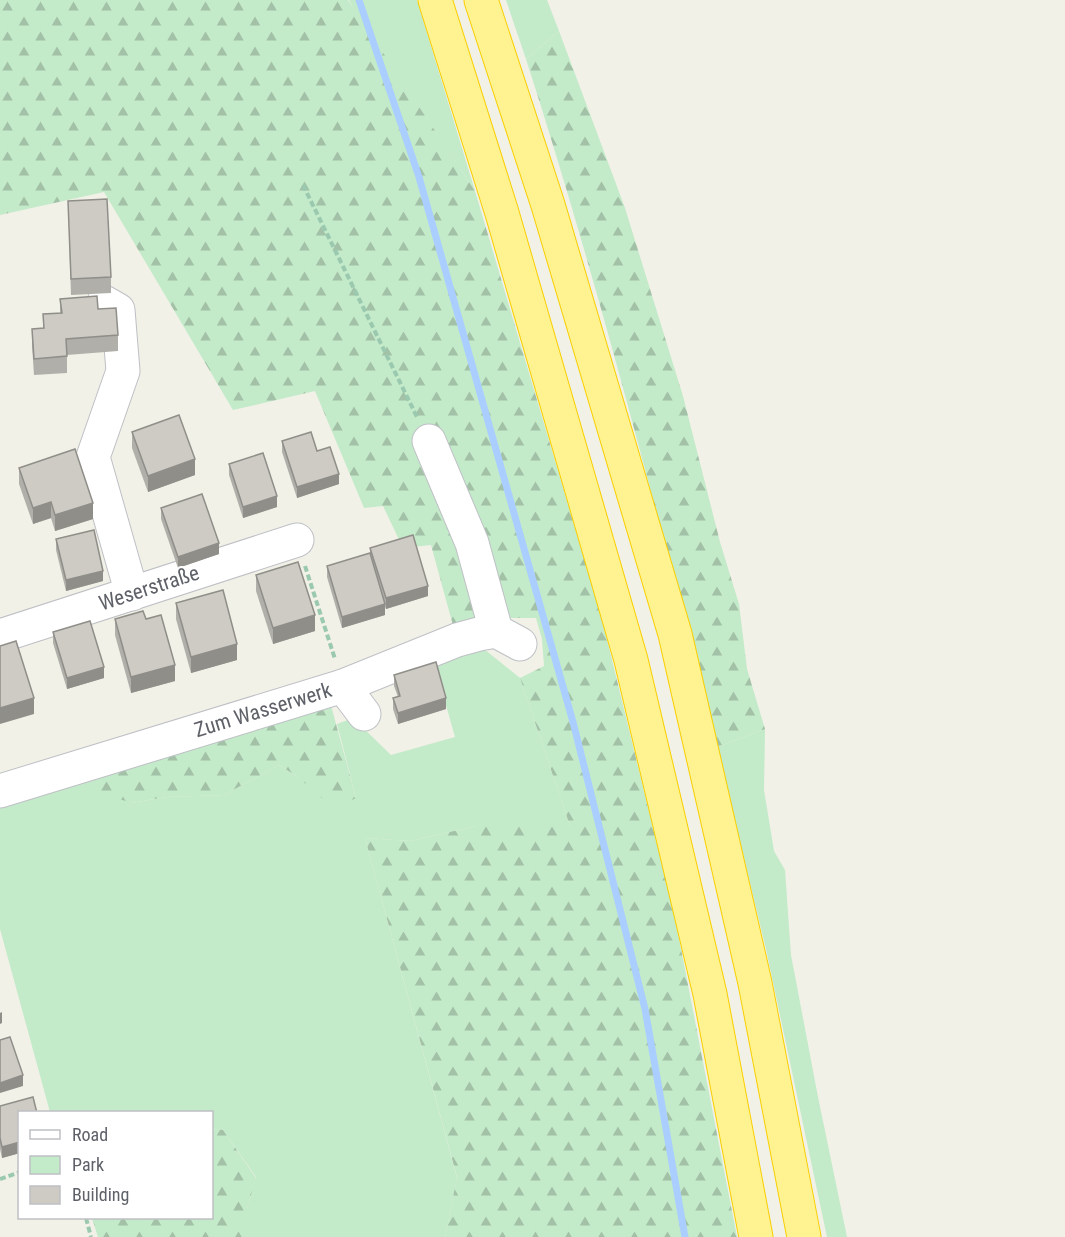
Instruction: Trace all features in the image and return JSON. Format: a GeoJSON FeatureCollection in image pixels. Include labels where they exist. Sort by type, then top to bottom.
{"type":"FeatureCollection","features":[{"type":"Feature","properties":{"kind":"highway"},"geometry":{"type":"LineString","coordinates":[[435,0],[502,213],[631,660],[710,994],[756,1237]]}},
{"type":"Feature","properties":{"kind":"highway"},"geometry":{"type":"LineString","coordinates":[[481,0],[548,205],[675,634],[755,983],[804,1237]]}},
{"type":"Feature","properties":{"kind":"street"},"geometry":{"type":"LineString","coordinates":[[104,302],[118,310],[123,371],[93,457],[132,594]]}},
{"type":"Feature","properties":{"kind":"street","name":"Zum Wasserwerk"},"geometry":{"type":"LineString","coordinates":[[0,791],[343,686],[457,640],[508,638],[472,543],[448,498],[429,441]]}},
{"type":"Feature","properties":{"kind":"street","name":"Weserstraße"},"geometry":{"type":"LineString","coordinates":[[0,636],[297,540]]}},
{"type":"Feature","properties":{"kind":"street"},"geometry":{"type":"LineString","coordinates":[[343,686],[364,714]]}},
{"type":"Feature","properties":{"kind":"path"},"geometry":{"type":"LineString","coordinates":[[303,185],[429,441]]}},
{"type":"Feature","properties":{"kind":"path"},"geometry":{"type":"LineString","coordinates":[[297,540],[343,686]]}},
{"type":"Feature","properties":{"kind":"path"},"geometry":{"type":"LineString","coordinates":[[0,1179],[18,1173]]}},
{"type":"Feature","properties":{"kind":"path"},"geometry":{"type":"LineString","coordinates":[[86,1219],[92,1237]]}},
{"type":"Feature","properties":{"kind":"green space"},"geometry":{"type":"Polygon","coordinates":[[[0,0],[348,0],[475,191],[602,619],[675,918],[737,1237],[445,1237],[457,1177],[365,838],[410,841],[476,826],[570,826],[520,678],[544,666],[542,639],[536,618],[508,618],[457,640],[431,545],[403,548],[383,506],[364,508],[315,391],[233,410],[104,192],[0,215],[0,0]]]}},
{"type":"Feature","properties":{"kind":"green space"},"geometry":{"type":"Polygon","coordinates":[[[349,0],[417,0],[475,191],[354,10],[349,0]]]}},
{"type":"Feature","properties":{"kind":"green space"},"geometry":{"type":"Polygon","coordinates":[[[506,0],[547,0],[559,31],[526,59],[506,0]]]}},
{"type":"Feature","properties":{"kind":"green space"},"geometry":{"type":"Polygon","coordinates":[[[559,31],[625,208],[683,396],[720,542],[739,604],[747,669],[765,729],[717,747],[603,316],[526,59],[559,31]]]}},
{"type":"Feature","properties":{"kind":"green space"},"geometry":{"type":"Polygon","coordinates":[[[484,649],[520,678],[570,826],[476,826],[410,841],[365,838],[457,1178],[445,1237],[247,1237],[247,1209],[256,1177],[223,1130],[213,1128],[213,1111],[50,1111],[0,929],[0,800],[87,776],[132,803],[166,797],[224,795],[279,765],[298,777],[356,798],[337,724],[353,718],[391,755],[455,737],[433,659],[484,649]]]}},
{"type":"Feature","properties":{"kind":"green space"},"geometry":{"type":"Polygon","coordinates":[[[329,698],[356,798],[334,809],[298,777],[279,765],[224,795],[166,797],[132,803],[100,793],[87,776],[329,698]]]}},
{"type":"Feature","properties":{"kind":"green space"},"geometry":{"type":"Polygon","coordinates":[[[765,729],[764,790],[774,851],[785,870],[791,955],[847,1237],[827,1237],[766,949],[717,747],[765,729]]]}},
{"type":"Feature","properties":{"kind":"green space"},"geometry":{"type":"Polygon","coordinates":[[[213,1128],[223,1130],[256,1178],[247,1209],[247,1237],[98,1237],[92,1219],[213,1219],[213,1128]]]}},
{"type":"Feature","properties":{"kind":"building"},"geometry":{"type":"Polygon","coordinates":[[[107,199],[111,277],[71,279],[68,201],[107,199]]]}},
{"type":"Feature","properties":{"kind":"building"},"geometry":{"type":"Polygon","coordinates":[[[97,296],[98,309],[116,308],[118,335],[66,339],[67,356],[34,359],[32,329],[44,328],[43,314],[62,313],[60,299],[97,296]]]}},
{"type":"Feature","properties":{"kind":"building"},"geometry":{"type":"Polygon","coordinates":[[[179,415],[195,459],[148,476],[132,432],[179,415]]]}},
{"type":"Feature","properties":{"kind":"building"},"geometry":{"type":"Polygon","coordinates":[[[311,432],[317,451],[330,447],[339,474],[297,487],[282,441],[311,432]]]}},
{"type":"Feature","properties":{"kind":"building"},"geometry":{"type":"Polygon","coordinates":[[[75,449],[93,503],[55,515],[51,502],[33,508],[19,468],[75,449]]]}},
{"type":"Feature","properties":{"kind":"building"},"geometry":{"type":"Polygon","coordinates":[[[263,453],[277,496],[243,507],[229,464],[263,453]]]}},
{"type":"Feature","properties":{"kind":"building"},"geometry":{"type":"Polygon","coordinates":[[[202,494],[219,543],[178,557],[161,508],[202,494]]]}},
{"type":"Feature","properties":{"kind":"building"},"geometry":{"type":"Polygon","coordinates":[[[94,530],[103,571],[66,580],[56,539],[94,530]]]}},
{"type":"Feature","properties":{"kind":"building"},"geometry":{"type":"Polygon","coordinates":[[[413,535],[428,586],[386,598],[370,548],[413,535]]]}},
{"type":"Feature","properties":{"kind":"building"},"geometry":{"type":"Polygon","coordinates":[[[370,553],[385,604],[342,617],[327,566],[370,553]]]}},
{"type":"Feature","properties":{"kind":"building"},"geometry":{"type":"Polygon","coordinates":[[[298,562],[315,615],[273,628],[256,575],[298,562]]]}},
{"type":"Feature","properties":{"kind":"building"},"geometry":{"type":"Polygon","coordinates":[[[223,590],[237,644],[191,657],[176,603],[223,590]]]}},
{"type":"Feature","properties":{"kind":"building"},"geometry":{"type":"Polygon","coordinates":[[[143,611],[146,619],[161,615],[175,665],[131,677],[115,619],[143,611]]]}},
{"type":"Feature","properties":{"kind":"building"},"geometry":{"type":"Polygon","coordinates":[[[90,621],[104,667],[67,678],[53,632],[90,621]]]}},
{"type":"Feature","properties":{"kind":"building"},"geometry":{"type":"Polygon","coordinates":[[[16,641],[34,698],[0,708],[0,646],[16,641]]]}},
{"type":"Feature","properties":{"kind":"building"},"geometry":{"type":"Polygon","coordinates":[[[436,662],[446,698],[398,713],[393,698],[400,696],[394,675],[436,662]]]}},
{"type":"Feature","properties":{"kind":"building"},"geometry":{"type":"Polygon","coordinates":[[[10,1037],[23,1075],[0,1083],[0,1040],[10,1037]]]}},
{"type":"Feature","properties":{"kind":"building"},"geometry":{"type":"Polygon","coordinates":[[[33,1097],[36,1111],[18,1111],[18,1143],[2,1147],[0,1138],[0,1106],[33,1097]]]}},
{"type":"Feature","properties":{"kind":"waterway"},"geometry":{"type":"LineString","coordinates":[[359,0],[419,177],[573,722],[645,1009],[685,1237]]}}]}
